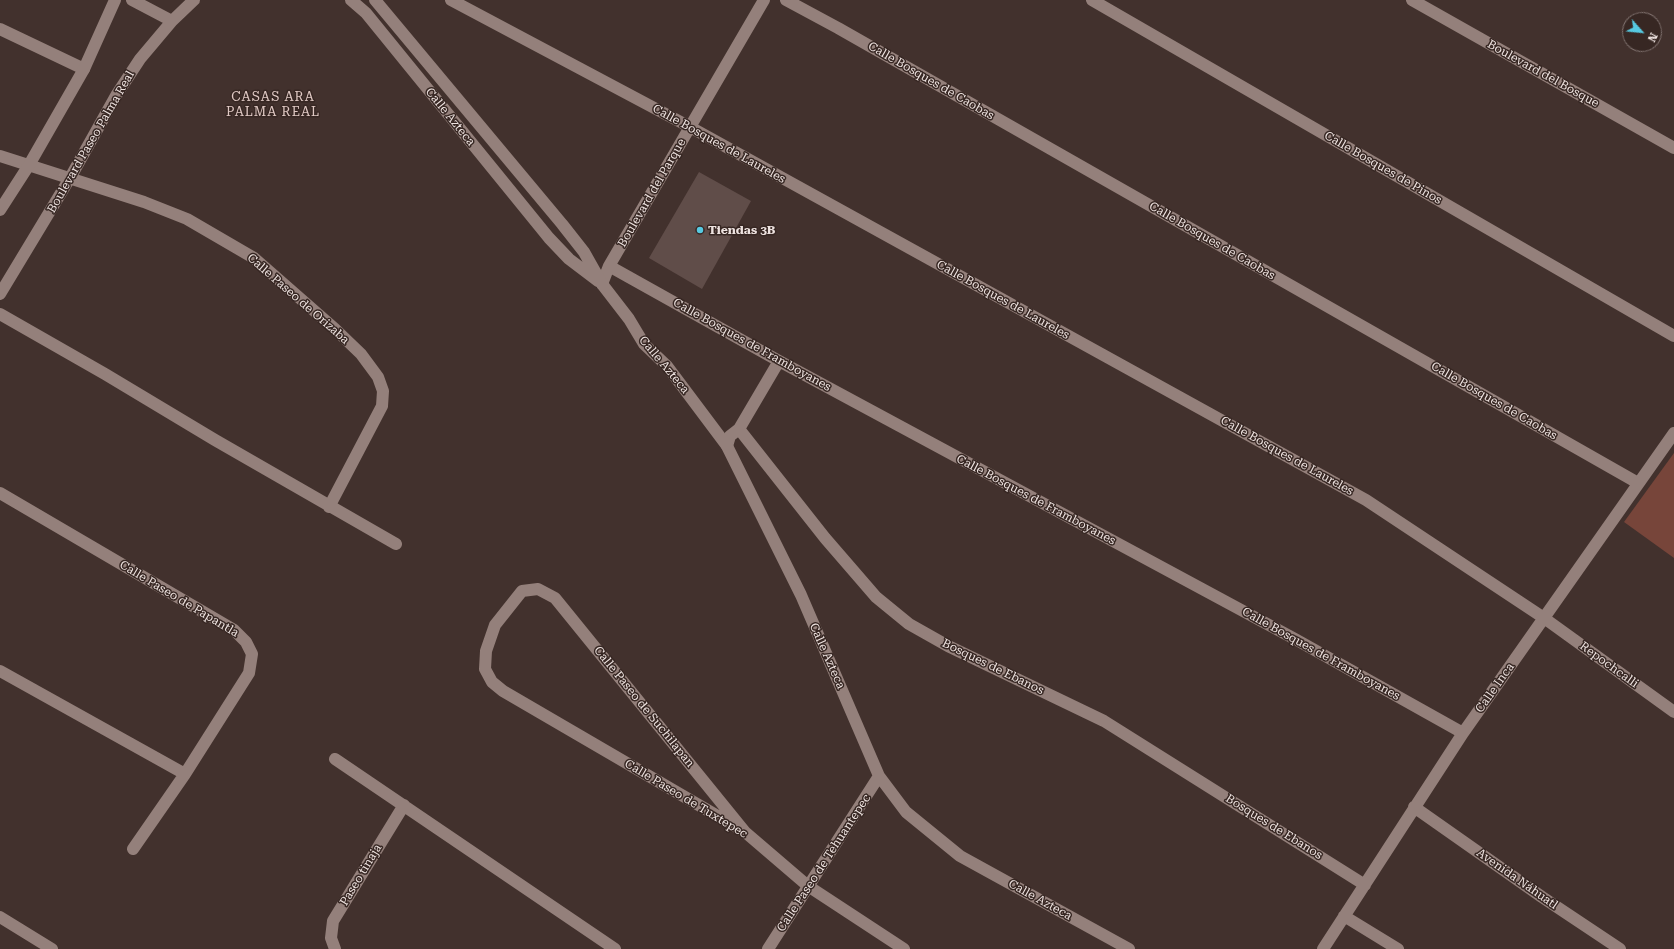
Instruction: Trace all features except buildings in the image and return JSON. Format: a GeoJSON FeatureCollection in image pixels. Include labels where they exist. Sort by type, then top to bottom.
{"type":"FeatureCollection","features":[{"type":"Feature","properties":{"kind":"street"},"geometry":{"type":"LineString","coordinates":[[0,210],[29,165],[84,69],[115,0]]}},
{"type":"Feature","properties":{"kind":"street"},"geometry":{"type":"LineString","coordinates":[[132,0],[172,21]]}},
{"type":"Feature","properties":{"kind":"street","name":"Boulevard Paseo Palma Real"},"geometry":{"type":"LineString","coordinates":[[0,294],[70,178],[117,94],[140,59],[172,21],[194,0]]}},
{"type":"Feature","properties":{"kind":"street","name":"Calle Azteca"},"geometry":{"type":"LineString","coordinates":[[351,0],[366,13],[549,238],[569,259],[602,284]]}},
{"type":"Feature","properties":{"kind":"street","name":"Calle Azteca"},"geometry":{"type":"LineString","coordinates":[[375,0],[584,252],[602,284],[629,319],[644,344],[667,366],[727,446],[801,595],[879,776],[906,812],[960,856],[1129,949]]}},
{"type":"Feature","properties":{"kind":"street","name":"Calle Bosques de Laureles"},"geometry":{"type":"LineString","coordinates":[[451,0],[690,127],[1366,500],[1544,618]]}},
{"type":"Feature","properties":{"kind":"street","name":"Boulevard del Parque"},"geometry":{"type":"LineString","coordinates":[[602,284],[609,266],[764,0]]}},
{"type":"Feature","properties":{"kind":"street","name":"Calle Bosques de Caobas"},"geometry":{"type":"LineString","coordinates":[[786,0],[838,28],[1638,483]]}},
{"type":"Feature","properties":{"kind":"street","name":"Calle Bosques de Pinos"},"geometry":{"type":"LineString","coordinates":[[1092,0],[1674,336]]}},
{"type":"Feature","properties":{"kind":"street","name":"Boulevard del Bosque"},"geometry":{"type":"LineString","coordinates":[[1412,0],[1674,148]]}},
{"type":"Feature","properties":{"kind":"street"},"geometry":{"type":"LineString","coordinates":[[0,29],[84,69]]}},
{"type":"Feature","properties":{"kind":"street","name":"Calle Paseo de Orizaba"},"geometry":{"type":"LineString","coordinates":[[0,156],[144,202],[186,219],[254,258],[335,328],[361,354],[378,377],[384,390],[382,406],[329,507]]}},
{"type":"Feature","properties":{"kind":"street","name":"Calle Bosques de Framboyanes"},"geometry":{"type":"LineString","coordinates":[[609,266],[779,361],[1295,639],[1463,733]]}},
{"type":"Feature","properties":{"kind":"street"},"geometry":{"type":"LineString","coordinates":[[0,314],[105,374],[329,507],[396,544]]}},
{"type":"Feature","properties":{"kind":"street"},"geometry":{"type":"LineString","coordinates":[[727,446],[730,436],[739,429],[779,361]]}},
{"type":"Feature","properties":{"kind":"street","name":"Bosques de Ebanos"},"geometry":{"type":"LineString","coordinates":[[739,429],[854,573],[876,597],[909,624],[948,646],[1104,721],[1365,885]]}},
{"type":"Feature","properties":{"kind":"street","name":"Calle Inca"},"geometry":{"type":"LineString","coordinates":[[1323,949],[1463,733],[1674,433]]}},
{"type":"Feature","properties":{"kind":"street","name":"Calle Paseo de Papantla"},"geometry":{"type":"LineString","coordinates":[[0,493],[234,630],[246,642],[252,654],[249,672],[185,774],[134,849]]}},
{"type":"Feature","properties":{"kind":"street","name":"Calle Paseo de Tuxtepec"},"geometry":{"type":"LineString","coordinates":[[538,589],[522,591],[495,625],[486,651],[485,669],[492,682],[503,691],[745,832],[808,886],[904,949]]}},
{"type":"Feature","properties":{"kind":"street","name":"Calle Paseo de Suchilapan"},"geometry":{"type":"LineString","coordinates":[[538,589],[555,598],[745,832]]}},
{"type":"Feature","properties":{"kind":"street","name":"Repochcalli"},"geometry":{"type":"LineString","coordinates":[[1544,618],[1674,712]]}},
{"type":"Feature","properties":{"kind":"street"},"geometry":{"type":"LineString","coordinates":[[0,671],[185,774]]}},
{"type":"Feature","properties":{"kind":"street"},"geometry":{"type":"LineString","coordinates":[[335,759],[615,949]]}},
{"type":"Feature","properties":{"kind":"street","name":"Calle Paseo de Tehuantepec"},"geometry":{"type":"LineString","coordinates":[[768,949],[879,776]]}},
{"type":"Feature","properties":{"kind":"street","name":"Paseo tinaja"},"geometry":{"type":"LineString","coordinates":[[335,949],[331,938],[333,921],[404,805]]}},
{"type":"Feature","properties":{"kind":"street","name":"Avenida Náhuatl"},"geometry":{"type":"LineString","coordinates":[[1414,807],[1542,897],[1620,949]]}},
{"type":"Feature","properties":{"kind":"street"},"geometry":{"type":"LineString","coordinates":[[1344,916],[1398,949]]}},
{"type":"Feature","properties":{"kind":"street"},"geometry":{"type":"LineString","coordinates":[[0,918],[52,949]]}},
{"type":"Feature","properties":{"kind":"shaded area"},"geometry":{"type":"Polygon","coordinates":[[[1674,453],[1674,558],[1624,522],[1674,453]]]}},
{"type":"Feature","properties":{"kind":"place","name":"Tiendas 3B"},"geometry":{"type":"Point","coordinates":[700,230]}},
{"type":"Feature","properties":{"kind":"district","name":"CASAS ARA PALMA REAL"},"geometry":{"type":"Point","coordinates":[273,104]}}]}
